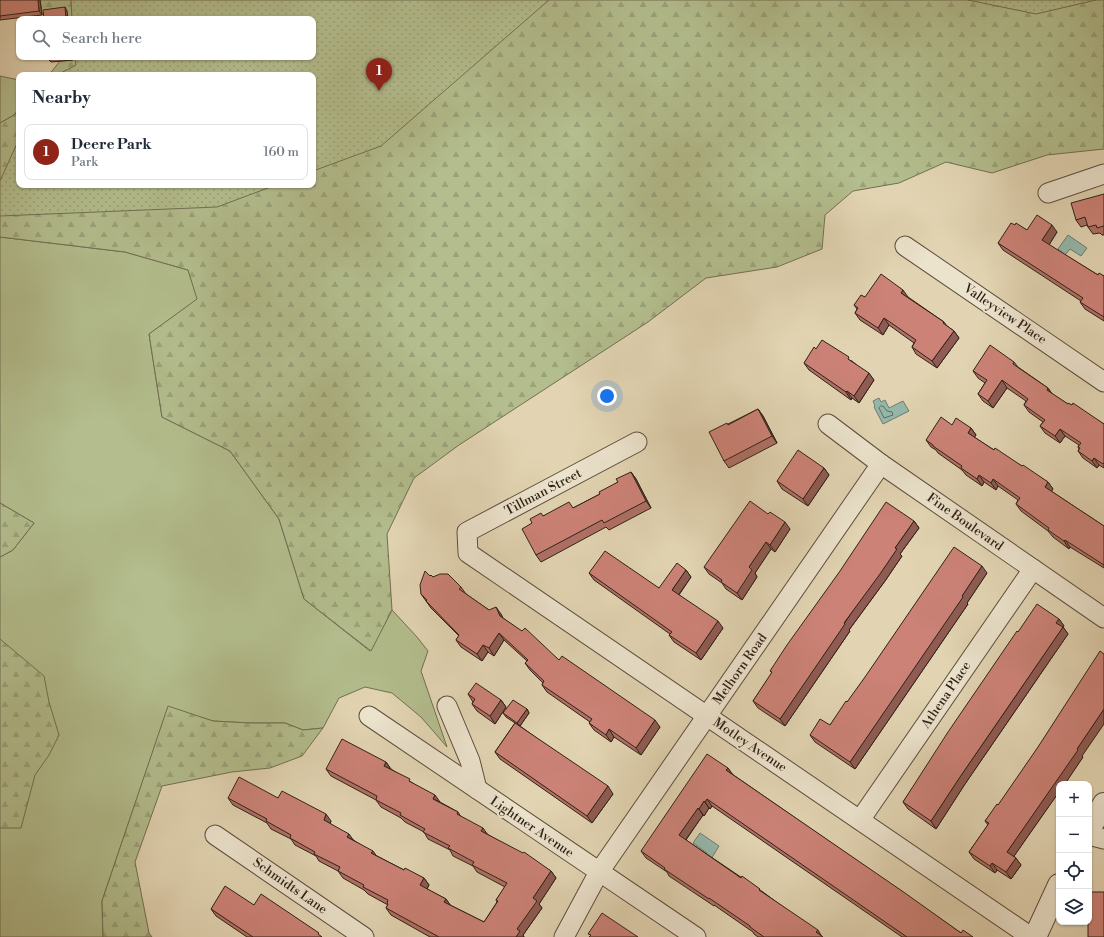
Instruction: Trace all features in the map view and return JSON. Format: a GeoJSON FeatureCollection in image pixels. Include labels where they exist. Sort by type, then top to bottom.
{"type":"FeatureCollection","features":[{"type":"Feature","properties":{"kind":"street"},"geometry":{"type":"LineString","coordinates":[[1048,193],[1104,174]]}},
{"type":"Feature","properties":{"kind":"street","name":"Valleyview Place"},"geometry":{"type":"LineString","coordinates":[[905,246],[1104,382]]}},
{"type":"Feature","properties":{"kind":"street","name":"Fine Boulevard"},"geometry":{"type":"LineString","coordinates":[[828,424],[881,464],[1104,618]]}},
{"type":"Feature","properties":{"kind":"street","name":"Tillman Street"},"geometry":{"type":"LineString","coordinates":[[468,553],[467,532],[637,442]]}},
{"type":"Feature","properties":{"kind":"street","name":"Melhorn Road"},"geometry":{"type":"LineString","coordinates":[[564,937],[599,872],[881,464]]}},
{"type":"Feature","properties":{"kind":"street","name":"Motley Avenue"},"geometry":{"type":"LineString","coordinates":[[468,553],[1031,937]]}},
{"type":"Feature","properties":{"kind":"street","name":"Athena Place"},"geometry":{"type":"LineString","coordinates":[[860,820],[1032,569]]}},
{"type":"Feature","properties":{"kind":"street"},"geometry":{"type":"LineString","coordinates":[[447,706],[470,761],[477,789]]}},
{"type":"Feature","properties":{"kind":"street","name":"Lightner Avenue"},"geometry":{"type":"LineString","coordinates":[[369,716],[696,937]]}},
{"type":"Feature","properties":{"kind":"street"},"geometry":{"type":"LineString","coordinates":[[1092,824],[1104,804]]}},
{"type":"Feature","properties":{"kind":"street","name":"Schmidts Lane"},"geometry":{"type":"LineString","coordinates":[[215,835],[364,937]]}},
{"type":"Feature","properties":{"kind":"street"},"geometry":{"type":"LineString","coordinates":[[1092,836],[1104,839]]}},
{"type":"Feature","properties":{"kind":"street"},"geometry":{"type":"LineString","coordinates":[[1035,937],[1057,889]]}},
{"type":"Feature","properties":{"kind":"green space"},"geometry":{"type":"Polygon","coordinates":[[[40,0],[1104,0],[1104,149],[1047,155],[992,173],[946,162],[899,183],[853,191],[825,215],[822,249],[777,267],[706,278],[648,322],[459,445],[414,478],[387,534],[392,610],[371,651],[304,599],[279,519],[230,451],[162,417],[149,334],[197,299],[188,270],[125,252],[0,237],[0,123],[16,113],[16,188],[316,188],[316,72],[51,72],[60,61],[73,60],[316,60],[316,16],[68,16],[67,11],[42,14],[40,0]]]}},
{"type":"Feature","properties":{"kind":"green space"},"geometry":{"type":"Polygon","coordinates":[[[71,0],[549,0],[381,146],[316,170],[316,72],[63,72],[76,65],[75,60],[316,60],[316,16],[72,16],[71,0]]]}},
{"type":"Feature","properties":{"kind":"green space"},"geometry":{"type":"Polygon","coordinates":[[[968,0],[1096,0],[1036,14],[968,0]]]}},
{"type":"Feature","properties":{"kind":"green space"},"geometry":{"type":"Polygon","coordinates":[[[0,76],[16,79],[16,113],[0,123],[0,76]]]}},
{"type":"Feature","properties":{"kind":"green space"},"geometry":{"type":"Polygon","coordinates":[[[16,146],[16,188],[268,188],[217,207],[0,216],[0,181],[16,146]]]}},
{"type":"Feature","properties":{"kind":"green space"},"geometry":{"type":"Polygon","coordinates":[[[0,237],[125,252],[188,270],[198,299],[149,334],[162,417],[230,451],[279,519],[304,599],[370,651],[392,610],[417,637],[428,651],[421,671],[447,747],[421,717],[392,693],[365,687],[339,698],[323,728],[303,730],[285,723],[213,721],[168,707],[102,901],[103,937],[0,937],[0,557],[13,550],[34,523],[0,503],[0,237]]]}},
{"type":"Feature","properties":{"kind":"green space"},"geometry":{"type":"Polygon","coordinates":[[[0,503],[34,523],[13,550],[0,557],[0,503]]]}},
{"type":"Feature","properties":{"kind":"green space"},"geometry":{"type":"Polygon","coordinates":[[[0,639],[44,676],[49,702],[59,735],[49,755],[35,775],[21,828],[0,828],[0,639]]]}},
{"type":"Feature","properties":{"kind":"green space"},"geometry":{"type":"Polygon","coordinates":[[[168,706],[213,721],[285,723],[303,730],[323,728],[302,756],[270,768],[232,772],[162,786],[135,862],[149,933],[152,937],[103,937],[102,901],[168,706]]]}},
{"type":"Feature","properties":{"kind":"water"},"geometry":{"type":"Polygon","coordinates":[[[1068,235],[1087,248],[1081,256],[1070,249],[1065,255],[1058,249],[1068,235]]]}},
{"type":"Feature","properties":{"kind":"water"},"geometry":{"type":"Polygon","coordinates":[[[879,398],[881,402],[885,400],[889,408],[903,401],[909,411],[883,424],[874,407],[873,401],[879,398]]]}},
{"type":"Feature","properties":{"kind":"water"},"geometry":{"type":"Polygon","coordinates":[[[700,833],[719,846],[711,859],[705,856],[707,853],[693,843],[700,833]]]}},
{"type":"Feature","properties":{"kind":"building"},"geometry":{"type":"Polygon","coordinates":[[[0,0],[38,0],[39,11],[0,16],[0,0]]]}},
{"type":"Feature","properties":{"kind":"building"},"geometry":{"type":"Polygon","coordinates":[[[65,7],[66,16],[44,16],[43,10],[65,7]]]}},
{"type":"Feature","properties":{"kind":"building"},"geometry":{"type":"Polygon","coordinates":[[[1104,194],[1104,226],[1097,228],[1096,225],[1088,227],[1085,217],[1076,220],[1071,203],[1104,194]]]}},
{"type":"Feature","properties":{"kind":"building"},"geometry":{"type":"Polygon","coordinates":[[[1037,215],[1052,225],[1042,240],[1098,275],[1099,273],[1104,276],[1104,317],[1080,302],[1083,298],[998,243],[1011,223],[1015,225],[1016,223],[1027,230],[1037,215]]]}},
{"type":"Feature","properties":{"kind":"building"},"geometry":{"type":"Polygon","coordinates":[[[881,274],[903,290],[901,293],[944,322],[943,323],[954,331],[932,361],[912,347],[916,340],[884,318],[878,328],[855,313],[858,308],[854,305],[861,295],[865,297],[881,274]]]}},
{"type":"Feature","properties":{"kind":"building"},"geometry":{"type":"Polygon","coordinates":[[[822,340],[849,357],[848,359],[869,373],[854,396],[804,363],[814,347],[816,349],[822,340]]]}},
{"type":"Feature","properties":{"kind":"building"},"geometry":{"type":"Polygon","coordinates":[[[990,345],[1014,362],[1013,364],[1048,388],[1047,390],[1068,404],[1072,405],[1073,403],[1104,424],[1103,464],[1094,458],[1092,461],[1078,451],[1080,448],[1078,447],[1081,443],[1060,429],[1055,436],[1040,426],[1045,420],[1024,405],[1028,399],[1002,380],[988,401],[978,394],[987,380],[973,371],[990,345]]]}},
{"type":"Feature","properties":{"kind":"building"},"geometry":{"type":"Polygon","coordinates":[[[758,409],[772,436],[724,461],[709,432],[727,423],[728,425],[758,409]]]}},
{"type":"Feature","properties":{"kind":"building"},"geometry":{"type":"Polygon","coordinates":[[[941,417],[952,425],[956,418],[971,428],[968,433],[994,450],[995,448],[1022,466],[1023,465],[1048,482],[1045,487],[1104,526],[1104,565],[1048,530],[1049,528],[1016,504],[1020,498],[993,479],[991,483],[979,475],[977,479],[961,468],[962,466],[926,440],[941,417]]]}},
{"type":"Feature","properties":{"kind":"building"},"geometry":{"type":"Polygon","coordinates":[[[798,450],[824,468],[803,499],[777,481],[798,450]]]}},
{"type":"Feature","properties":{"kind":"building"},"geometry":{"type":"Polygon","coordinates":[[[631,472],[646,501],[604,523],[602,520],[536,555],[522,529],[532,523],[530,519],[541,513],[543,516],[569,502],[573,508],[600,494],[599,492],[618,482],[616,479],[631,472]]]}},
{"type":"Feature","properties":{"kind":"building"},"geometry":{"type":"Polygon","coordinates":[[[750,501],[768,514],[770,512],[785,522],[770,545],[766,542],[749,567],[752,570],[737,593],[721,582],[722,580],[704,567],[750,501]]]}},
{"type":"Feature","properties":{"kind":"building"},"geometry":{"type":"Polygon","coordinates":[[[886,502],[914,521],[895,548],[897,549],[844,623],[845,624],[780,719],[753,701],[787,645],[840,571],[886,502]]]}},
{"type":"Feature","properties":{"kind":"building"},"geometry":{"type":"Polygon","coordinates":[[[954,547],[982,566],[962,596],[963,597],[850,762],[810,735],[820,719],[830,725],[846,701],[847,702],[865,677],[954,547]]]}},
{"type":"Feature","properties":{"kind":"building"},"geometry":{"type":"Polygon","coordinates":[[[605,551],[659,588],[677,563],[686,570],[672,590],[718,621],[696,653],[669,635],[672,632],[589,573],[605,551]]]}},
{"type":"Feature","properties":{"kind":"building"},"geometry":{"type":"Polygon","coordinates":[[[425,571],[433,577],[440,574],[448,574],[461,587],[459,589],[489,610],[496,607],[500,616],[522,631],[525,628],[559,660],[562,656],[655,720],[636,748],[609,729],[606,735],[589,723],[592,719],[542,685],[544,681],[525,663],[528,660],[499,633],[489,648],[483,645],[477,654],[456,640],[459,635],[421,594],[420,585],[425,571]]]}},
{"type":"Feature","properties":{"kind":"building"},"geometry":{"type":"Polygon","coordinates":[[[1037,604],[1059,619],[1056,623],[1063,627],[931,821],[903,802],[948,732],[1037,604]]]}},
{"type":"Feature","properties":{"kind":"building"},"geometry":{"type":"Polygon","coordinates":[[[1100,651],[1104,654],[1104,709],[1077,749],[1078,750],[1007,852],[1016,858],[1006,872],[992,863],[990,866],[969,852],[989,823],[985,821],[997,804],[998,805],[1038,747],[1100,651]]]}},
{"type":"Feature","properties":{"kind":"building"},"geometry":{"type":"Polygon","coordinates":[[[476,683],[501,700],[490,716],[472,704],[475,699],[468,694],[476,683]]]}},
{"type":"Feature","properties":{"kind":"building"},"geometry":{"type":"Polygon","coordinates":[[[513,700],[527,709],[517,723],[503,713],[513,700]]]}},
{"type":"Feature","properties":{"kind":"building"},"geometry":{"type":"Polygon","coordinates":[[[515,723],[608,786],[587,816],[495,752],[515,723]]]}},
{"type":"Feature","properties":{"kind":"building"},"geometry":{"type":"Polygon","coordinates":[[[342,739],[386,762],[384,766],[410,779],[409,781],[435,795],[433,799],[458,812],[457,814],[483,828],[481,831],[523,853],[524,852],[551,871],[533,898],[537,901],[517,929],[520,931],[516,937],[439,937],[386,908],[388,900],[363,887],[364,885],[338,871],[340,867],[314,854],[315,852],[290,838],[291,835],[266,821],[267,819],[228,798],[239,777],[278,798],[282,791],[326,814],[324,820],[349,834],[347,837],[373,851],[371,853],[404,870],[405,868],[424,878],[420,885],[446,899],[444,902],[484,922],[498,901],[496,900],[507,883],[472,865],[474,862],[448,848],[450,846],[423,832],[425,829],[400,815],[401,813],[376,800],[377,796],[326,769],[342,739]]]}},
{"type":"Feature","properties":{"kind":"building"},"geometry":{"type":"Polygon","coordinates":[[[707,754],[728,768],[726,770],[961,933],[963,930],[973,937],[907,937],[707,799],[699,809],[698,808],[679,835],[741,878],[742,876],[760,889],[759,890],[818,930],[816,932],[823,937],[764,937],[709,898],[664,869],[665,868],[641,851],[707,754]]]}},
{"type":"Feature","properties":{"kind":"building"},"geometry":{"type":"Polygon","coordinates":[[[225,886],[254,905],[261,894],[319,933],[318,934],[322,937],[253,937],[211,909],[225,886]]]}},
{"type":"Feature","properties":{"kind":"building"},"geometry":{"type":"Polygon","coordinates":[[[1092,892],[1104,892],[1104,937],[1088,937],[1088,925],[1092,925],[1092,892]]]}},
{"type":"Feature","properties":{"kind":"building"},"geometry":{"type":"Polygon","coordinates":[[[602,913],[638,937],[589,937],[591,935],[588,934],[602,913]]]}},
{"type":"Feature","properties":{"kind":"place","name":"Deere Park"},"geometry":{"type":"Point","coordinates":[379,91]}}]}
